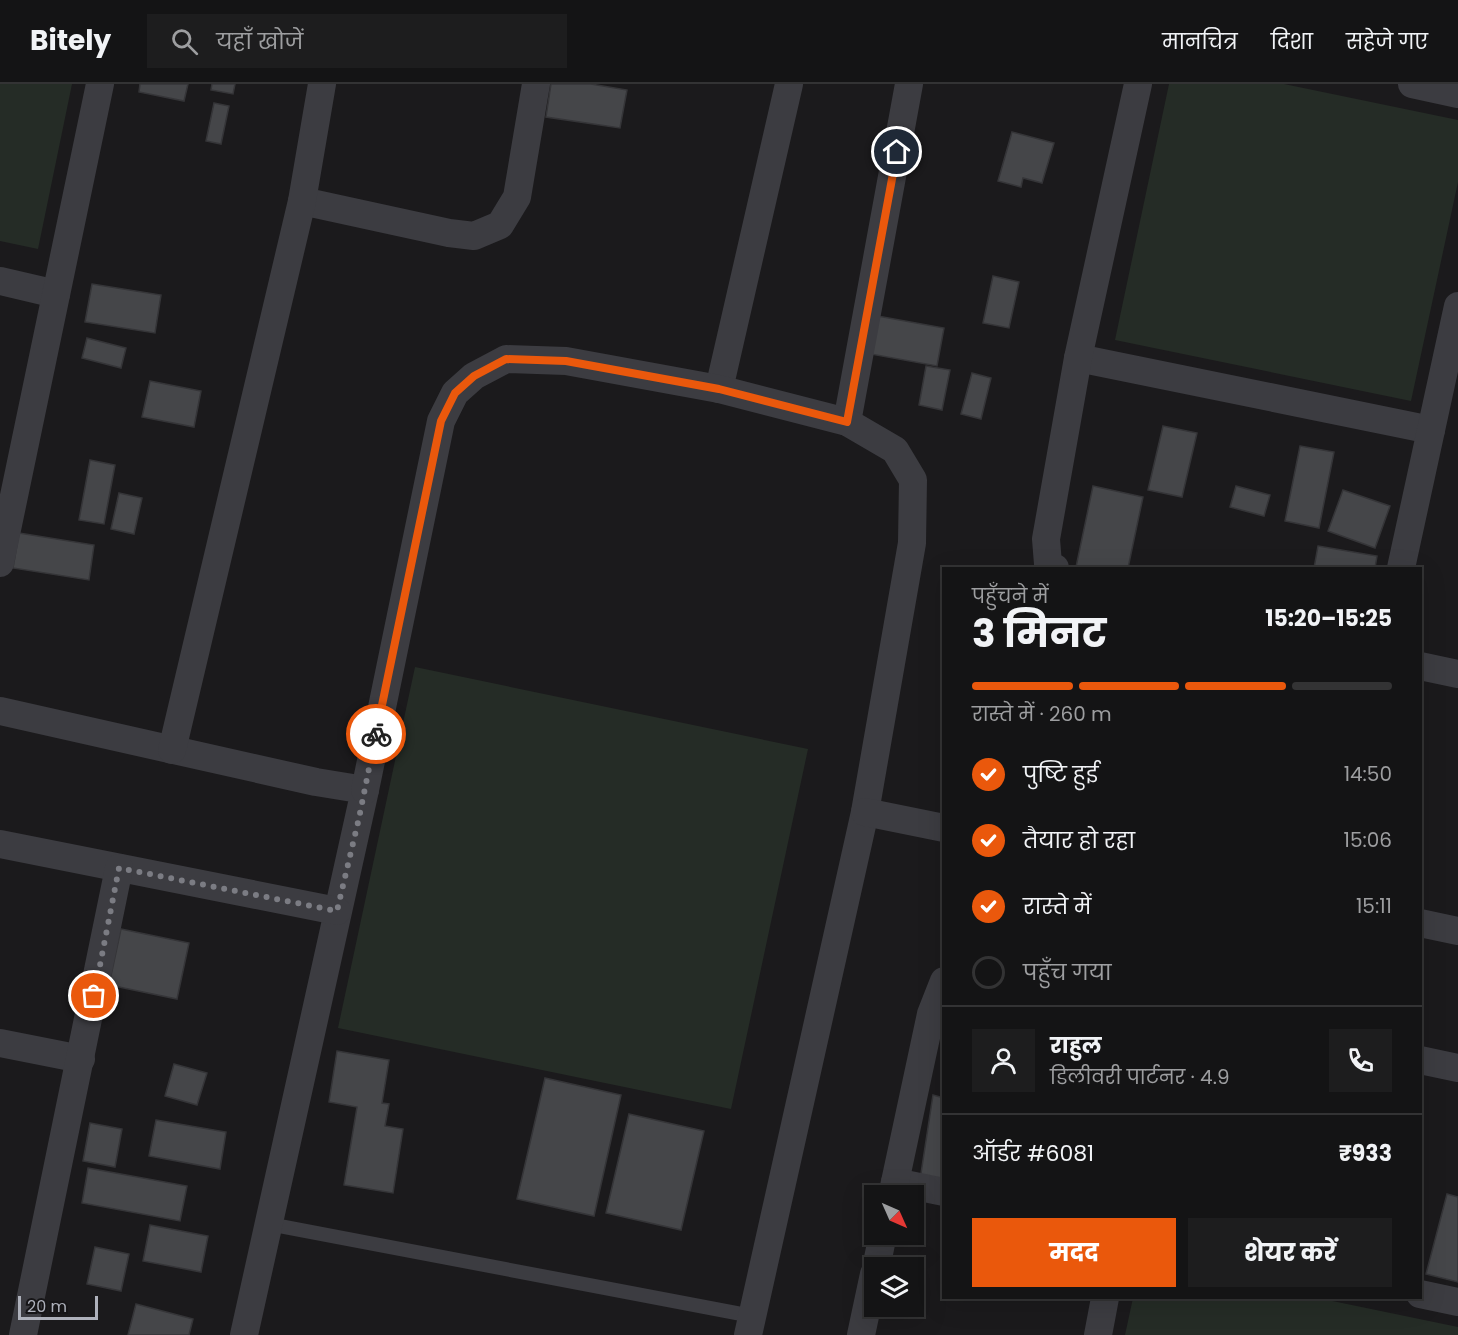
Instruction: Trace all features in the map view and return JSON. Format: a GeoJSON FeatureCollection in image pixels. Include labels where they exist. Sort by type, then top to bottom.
{"type":"FeatureCollection","features":[{"type":"Feature","properties":{"kind":"street"},"geometry":{"type":"LineString","coordinates":[[0,563],[8,489],[56,294],[100,84]]}},
{"type":"Feature","properties":{"kind":"street"},"geometry":{"type":"LineString","coordinates":[[172,750],[302,201],[322,84]]}},
{"type":"Feature","properties":{"kind":"street"},"geometry":{"type":"LineString","coordinates":[[302,201],[449,233],[474,236],[501,225],[517,197],[536,84]]}},
{"type":"Feature","properties":{"kind":"street"},"geometry":{"type":"LineString","coordinates":[[719,389],[789,84]]}},
{"type":"Feature","properties":{"kind":"street"},"geometry":{"type":"LineString","coordinates":[[847,422],[909,84]]}},
{"type":"Feature","properties":{"kind":"street"},"geometry":{"type":"LineString","coordinates":[[1053,567],[1048,564],[1046,539],[1078,358],[1138,84]]}},
{"type":"Feature","properties":{"kind":"street"},"geometry":{"type":"LineString","coordinates":[[1412,84],[1458,94]]}},
{"type":"Feature","properties":{"kind":"street"},"geometry":{"type":"LineString","coordinates":[[0,281],[56,294]]}},
{"type":"Feature","properties":{"kind":"street"},"geometry":{"type":"LineString","coordinates":[[1401,567],[1458,306]]}},
{"type":"Feature","properties":{"kind":"street"},"geometry":{"type":"LineString","coordinates":[[1078,358],[1431,430]]}},
{"type":"Feature","properties":{"kind":"street"},"geometry":{"type":"LineString","coordinates":[[244,1335],[365,790],[441,421],[455,393],[474,376],[506,359],[566,361],[719,389],[847,422],[895,450],[913,480],[912,543],[865,812],[750,1325]]}},
{"type":"Feature","properties":{"kind":"street"},"geometry":{"type":"LineString","coordinates":[[1422,666],[1458,674]]}},
{"type":"Feature","properties":{"kind":"street"},"geometry":{"type":"LineString","coordinates":[[0,711],[316,782],[365,790]]}},
{"type":"Feature","properties":{"kind":"street"},"geometry":{"type":"LineString","coordinates":[[865,812],[942,828]]}},
{"type":"Feature","properties":{"kind":"street"},"geometry":{"type":"LineString","coordinates":[[0,844],[337,911]]}},
{"type":"Feature","properties":{"kind":"street"},"geometry":{"type":"LineString","coordinates":[[23,1335],[119,868]]}},
{"type":"Feature","properties":{"kind":"street"},"geometry":{"type":"LineString","coordinates":[[1422,923],[1458,931]]}},
{"type":"Feature","properties":{"kind":"street"},"geometry":{"type":"LineString","coordinates":[[894,1185],[931,1014],[942,986]]}},
{"type":"Feature","properties":{"kind":"street"},"geometry":{"type":"LineString","coordinates":[[0,1043],[81,1059]]}},
{"type":"Feature","properties":{"kind":"street"},"geometry":{"type":"LineString","coordinates":[[1422,1060],[1458,1068]]}},
{"type":"Feature","properties":{"kind":"street"},"geometry":{"type":"LineString","coordinates":[[924,1191],[942,1192]]}},
{"type":"Feature","properties":{"kind":"street"},"geometry":{"type":"LineString","coordinates":[[1422,1294],[1458,1302]]}},
{"type":"Feature","properties":{"kind":"street"},"geometry":{"type":"LineString","coordinates":[[1098,1335],[1106,1299]]}},
{"type":"Feature","properties":{"kind":"street"},"geometry":{"type":"LineString","coordinates":[[861,1335],[865,1317]]}},
{"type":"Feature","properties":{"kind":"lane"},"geometry":{"type":"LineString","coordinates":[[269,1224],[750,1325]]}},
{"type":"Feature","properties":{"kind":"shaded area"},"geometry":{"type":"Polygon","coordinates":[[[0,84],[72,84],[38,249],[0,241],[0,84]]]}},
{"type":"Feature","properties":{"kind":"shaded area"},"geometry":{"type":"Polygon","coordinates":[[[1169,84],[1284,84],[1458,120],[1458,182],[1411,401],[1115,340],[1169,84]]]}},
{"type":"Feature","properties":{"kind":"shaded area"},"geometry":{"type":"Polygon","coordinates":[[[415,667],[808,749],[731,1109],[338,1028],[415,667]]]}},
{"type":"Feature","properties":{"kind":"shaded area"},"geometry":{"type":"Polygon","coordinates":[[[1133,1299],[1323,1299],[1458,1327],[1458,1335],[1125,1335],[1133,1299]]]}},
{"type":"Feature","properties":{"kind":"building"},"geometry":{"type":"Polygon","coordinates":[[[140,84],[188,84],[184,101],[139,92],[140,84]]]}},
{"type":"Feature","properties":{"kind":"building"},"geometry":{"type":"Polygon","coordinates":[[[212,84],[235,84],[233,94],[211,90],[212,84]]]}},
{"type":"Feature","properties":{"kind":"building"},"geometry":{"type":"Polygon","coordinates":[[[551,84],[591,84],[627,90],[620,128],[546,117],[551,84]]]}},
{"type":"Feature","properties":{"kind":"building"},"geometry":{"type":"Polygon","coordinates":[[[214,103],[229,106],[221,144],[206,141],[214,103]]]}},
{"type":"Feature","properties":{"kind":"building"},"geometry":{"type":"Polygon","coordinates":[[[1012,132],[1054,143],[1042,183],[1023,178],[1021,187],[998,181],[1012,132]]]}},
{"type":"Feature","properties":{"kind":"building"},"geometry":{"type":"Polygon","coordinates":[[[993,276],[1019,282],[1009,328],[983,323],[993,276]]]}},
{"type":"Feature","properties":{"kind":"building"},"geometry":{"type":"Polygon","coordinates":[[[92,284],[161,295],[155,333],[85,322],[92,284]]]}},
{"type":"Feature","properties":{"kind":"building"},"geometry":{"type":"Polygon","coordinates":[[[872,315],[944,328],[937,366],[865,353],[872,315]]]}},
{"type":"Feature","properties":{"kind":"building"},"geometry":{"type":"Polygon","coordinates":[[[87,338],[126,348],[121,368],[82,358],[87,338]]]}},
{"type":"Feature","properties":{"kind":"building"},"geometry":{"type":"Polygon","coordinates":[[[926,366],[950,370],[942,410],[919,405],[926,366]]]}},
{"type":"Feature","properties":{"kind":"building"},"geometry":{"type":"Polygon","coordinates":[[[972,373],[991,378],[981,419],[961,414],[972,373]]]}},
{"type":"Feature","properties":{"kind":"building"},"geometry":{"type":"Polygon","coordinates":[[[150,381],[201,391],[194,427],[142,417],[150,381]]]}},
{"type":"Feature","properties":{"kind":"building"},"geometry":{"type":"Polygon","coordinates":[[[1163,426],[1197,433],[1182,497],[1148,490],[1163,426]]]}},
{"type":"Feature","properties":{"kind":"building"},"geometry":{"type":"Polygon","coordinates":[[[1300,446],[1334,452],[1319,528],[1285,521],[1300,446]]]}},
{"type":"Feature","properties":{"kind":"building"},"geometry":{"type":"Polygon","coordinates":[[[90,460],[115,465],[104,524],[79,520],[90,460]]]}},
{"type":"Feature","properties":{"kind":"building"},"geometry":{"type":"Polygon","coordinates":[[[1093,486],[1143,497],[1128,567],[1076,567],[1093,486]]]}},
{"type":"Feature","properties":{"kind":"building"},"geometry":{"type":"Polygon","coordinates":[[[1236,486],[1270,495],[1264,516],[1230,507],[1236,486]]]}},
{"type":"Feature","properties":{"kind":"building"},"geometry":{"type":"Polygon","coordinates":[[[1343,490],[1390,506],[1375,548],[1328,531],[1343,490]]]}},
{"type":"Feature","properties":{"kind":"building"},"geometry":{"type":"Polygon","coordinates":[[[119,493],[142,498],[134,534],[111,529],[119,493]]]}},
{"type":"Feature","properties":{"kind":"building"},"geometry":{"type":"Polygon","coordinates":[[[19,533],[94,545],[89,580],[13,568],[19,533]]]}},
{"type":"Feature","properties":{"kind":"building"},"geometry":{"type":"Polygon","coordinates":[[[1318,546],[1377,556],[1375,567],[1314,567],[1318,546]]]}},
{"type":"Feature","properties":{"kind":"building"},"geometry":{"type":"Polygon","coordinates":[[[121,929],[189,943],[177,999],[109,985],[121,929]]]}},
{"type":"Feature","properties":{"kind":"building"},"geometry":{"type":"Polygon","coordinates":[[[337,1051],[389,1060],[382,1103],[389,1104],[385,1126],[403,1129],[393,1193],[344,1185],[357,1107],[329,1102],[337,1051]]]}},
{"type":"Feature","properties":{"kind":"building"},"geometry":{"type":"Polygon","coordinates":[[[174,1064],[207,1073],[197,1105],[165,1096],[174,1064]]]}},
{"type":"Feature","properties":{"kind":"building"},"geometry":{"type":"Polygon","coordinates":[[[545,1078],[621,1095],[594,1216],[517,1199],[545,1078]]]}},
{"type":"Feature","properties":{"kind":"building"},"geometry":{"type":"Polygon","coordinates":[[[933,1095],[942,1097],[942,1185],[920,1180],[933,1095]]]}},
{"type":"Feature","properties":{"kind":"building"},"geometry":{"type":"Polygon","coordinates":[[[629,1114],[704,1131],[681,1230],[606,1213],[629,1114]]]}},
{"type":"Feature","properties":{"kind":"building"},"geometry":{"type":"Polygon","coordinates":[[[156,1120],[226,1132],[220,1169],[149,1156],[156,1120]]]}},
{"type":"Feature","properties":{"kind":"building"},"geometry":{"type":"Polygon","coordinates":[[[90,1123],[122,1129],[115,1167],[83,1161],[90,1123]]]}},
{"type":"Feature","properties":{"kind":"building"},"geometry":{"type":"Polygon","coordinates":[[[88,1168],[187,1186],[180,1221],[82,1203],[88,1168]]]}},
{"type":"Feature","properties":{"kind":"building"},"geometry":{"type":"Polygon","coordinates":[[[1447,1194],[1458,1197],[1458,1282],[1426,1274],[1447,1194]]]}},
{"type":"Feature","properties":{"kind":"building"},"geometry":{"type":"Polygon","coordinates":[[[150,1225],[208,1236],[201,1272],[143,1261],[150,1225]]]}},
{"type":"Feature","properties":{"kind":"building"},"geometry":{"type":"Polygon","coordinates":[[[95,1247],[129,1254],[121,1291],[87,1284],[95,1247]]]}},
{"type":"Feature","properties":{"kind":"building"},"geometry":{"type":"Polygon","coordinates":[[[136,1304],[193,1319],[189,1335],[128,1335],[136,1304]]]}},
{"type":"Feature","properties":{"kind":"way so far"},"geometry":{"type":"LineString","coordinates":[[94,996],[119,868],[337,911],[376,734]]}},
{"type":"Feature","properties":{"kind":"route"},"geometry":{"type":"LineString","coordinates":[[376,734],[441,421],[455,393],[474,376],[506,359],[566,361],[719,389],[847,422],[897,152]]}}]}
